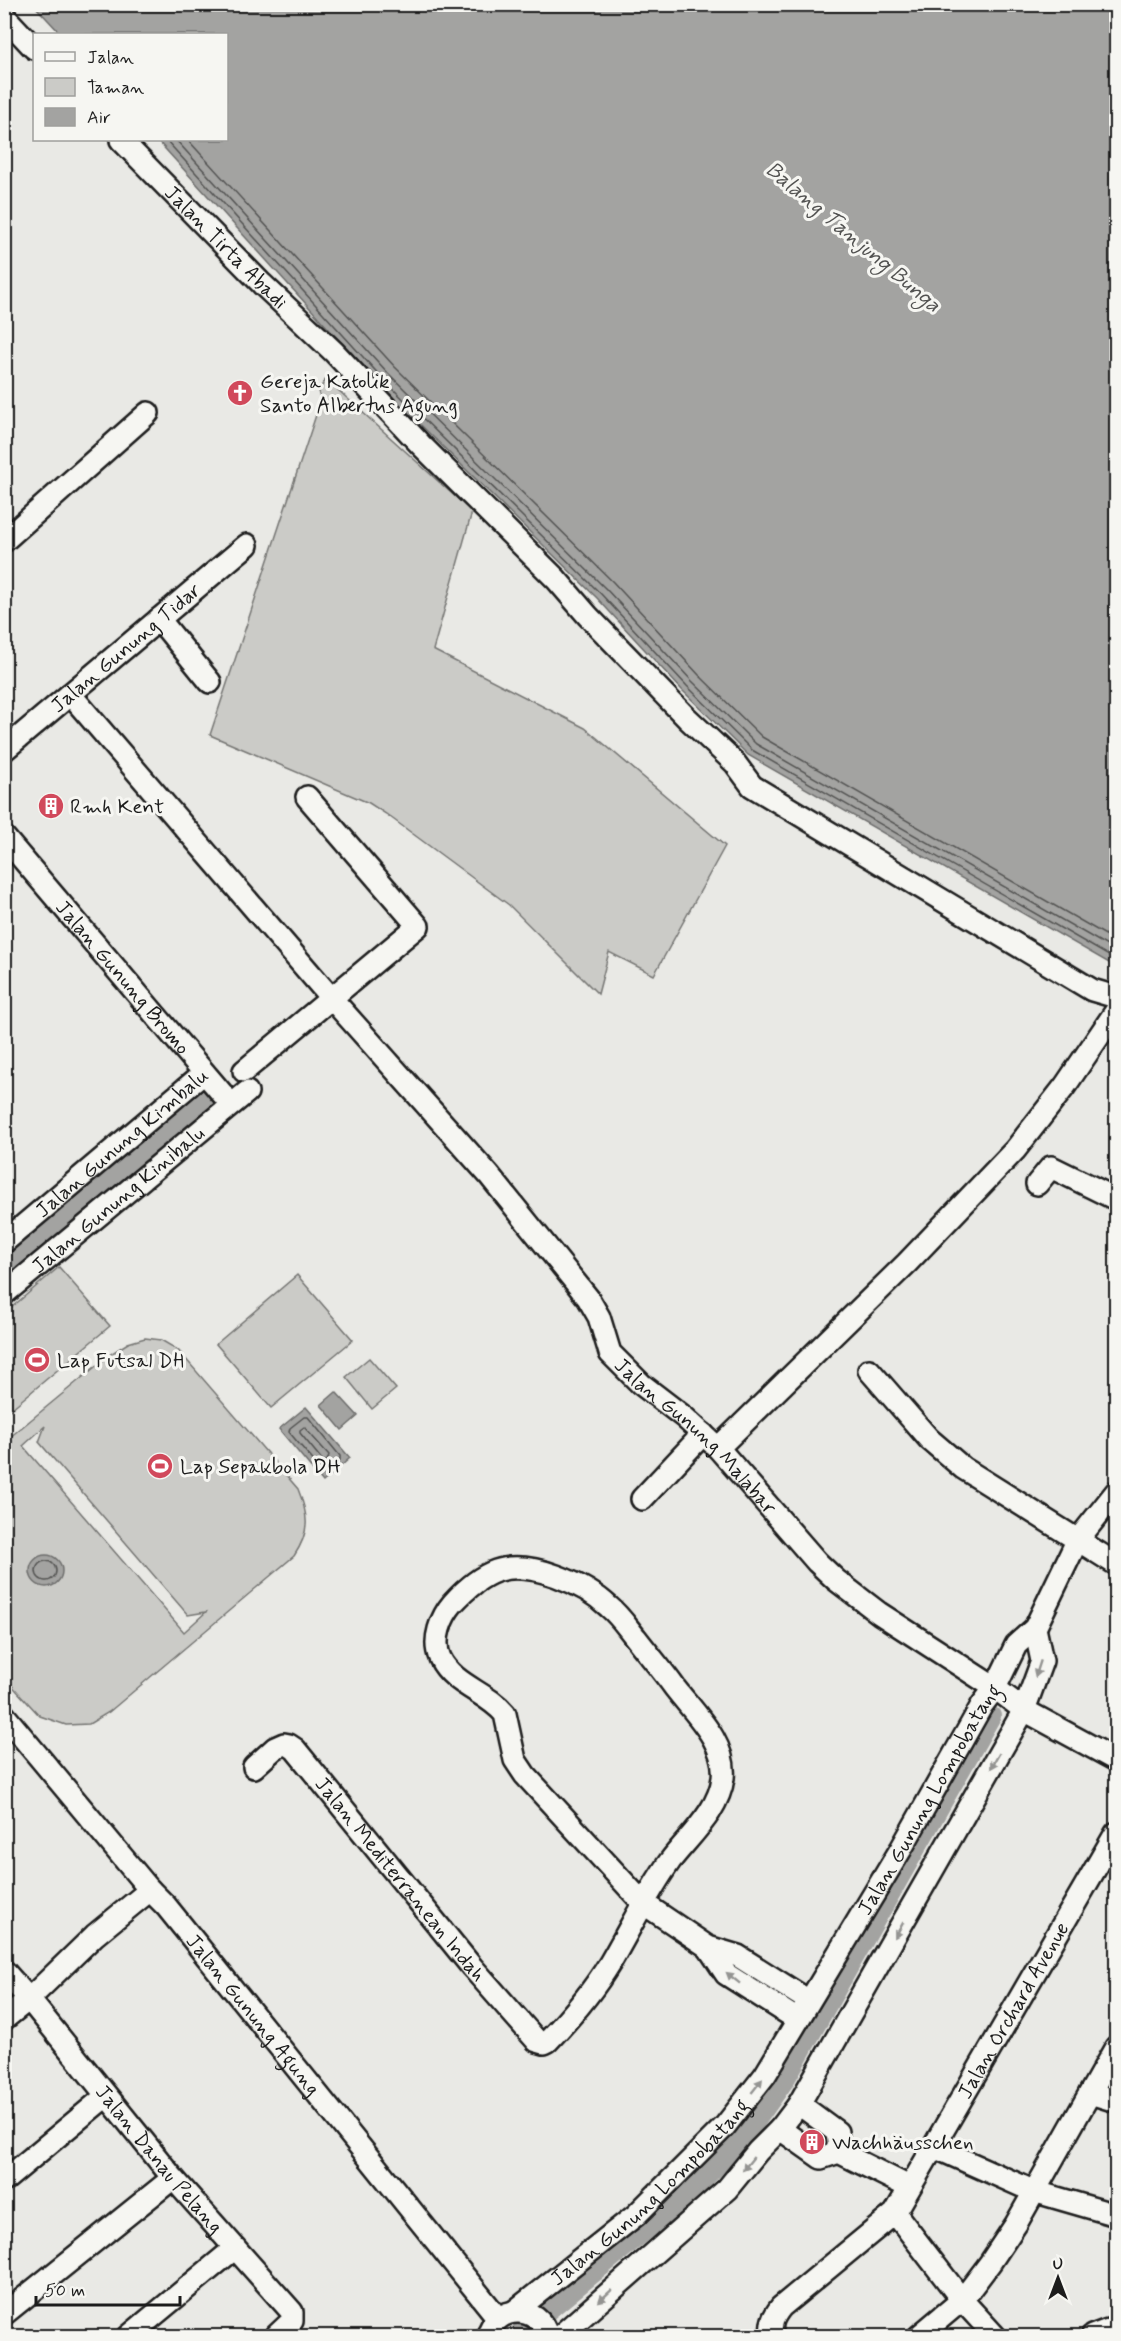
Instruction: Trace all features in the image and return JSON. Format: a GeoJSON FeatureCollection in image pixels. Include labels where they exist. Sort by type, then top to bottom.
{"type":"FeatureCollection","features":[{"type":"Feature","properties":{"kind":"street"},"geometry":{"type":"LineString","coordinates":[[4,16],[33,47]]}},
{"type":"Feature","properties":{"kind":"street","name":"Jalan Tirta Abadi"},"geometry":{"type":"LineString","coordinates":[[122,141],[262,284],[334,352],[421,445],[555,579],[687,718],[735,763],[752,786],[1092,990],[1116,997]]}},
{"type":"Feature","properties":{"kind":"street"},"geometry":{"type":"LineString","coordinates":[[4,541],[148,413]]}},
{"type":"Feature","properties":{"kind":"street","name":"Jalan Gunung Tidar"},"geometry":{"type":"LineString","coordinates":[[4,750],[247,546]]}},
{"type":"Feature","properties":{"kind":"street"},"geometry":{"type":"LineString","coordinates":[[159,619],[210,682]]}},
{"type":"Feature","properties":{"kind":"street","name":"Jalan Gunung Malabar"},"geometry":{"type":"LineString","coordinates":[[70,694],[332,999],[489,1175],[595,1309],[610,1353],[641,1384],[684,1416],[711,1441],[817,1562],[836,1580],[879,1613],[995,1688]]}},
{"type":"Feature","properties":{"kind":"street","name":"Jalan Gunung Kinibalu"},"geometry":{"type":"LineString","coordinates":[[4,1294],[240,1089],[332,999],[418,926],[307,797]]}},
{"type":"Feature","properties":{"kind":"street","name":"Jalan Gunung Bromo"},"geometry":{"type":"LineString","coordinates":[[4,837],[204,1073]]}},
{"type":"Feature","properties":{"kind":"street"},"geometry":{"type":"LineString","coordinates":[[642,1499],[711,1441],[907,1263],[1015,1150],[1065,1086],[1116,1011]]}},
{"type":"Feature","properties":{"kind":"street","name":"Jalan Gunung Kimbalu"},"geometry":{"type":"LineString","coordinates":[[4,1242],[204,1073],[240,1089]]}},
{"type":"Feature","properties":{"kind":"street"},"geometry":{"type":"LineString","coordinates":[[1037,1184],[1052,1167],[1116,1199]]}},
{"type":"Feature","properties":{"kind":"street"},"geometry":{"type":"LineString","coordinates":[[869,1370],[929,1439],[963,1468],[1116,1564]]}},
{"type":"Feature","properties":{"kind":"street"},"geometry":{"type":"LineString","coordinates":[[995,1688],[1016,1646],[1035,1628],[1077,1541],[1116,1492]]}},
{"type":"Feature","properties":{"kind":"street"},"geometry":{"type":"LineString","coordinates":[[643,1903],[670,1861],[710,1810],[723,1779],[723,1765],[718,1748],[708,1730],[619,1616],[597,1597],[565,1579],[545,1573],[512,1568],[497,1571],[462,1593],[449,1608],[438,1629],[440,1657],[448,1670],[505,1714],[508,1721],[510,1745],[515,1760],[525,1775],[643,1903],[708,1947],[738,1956],[809,2001]]}},
{"type":"Feature","properties":{"kind":"street"},"geometry":{"type":"LineString","coordinates":[[1035,1628],[1041,1661],[1024,1710],[1116,1760]]}},
{"type":"Feature","properties":{"kind":"street","name":"Jalan Gunung Lompobatang"},"geometry":{"type":"LineString","coordinates":[[500,2325],[636,2215],[725,2126],[765,2075],[901,1849],[982,1705],[995,1688],[1024,1710],[798,2104],[780,2129],[758,2151],[727,2189],[560,2337]]}},
{"type":"Feature","properties":{"kind":"street","name":"Jalan Gunung Agung"},"geometry":{"type":"LineString","coordinates":[[4,1714],[150,1890],[166,1906],[500,2325],[541,2321],[547,2337]]}},
{"type":"Feature","properties":{"kind":"street","name":"Jalan Mediterranean Indah"},"geometry":{"type":"LineString","coordinates":[[254,1767],[280,1745],[289,1745],[295,1749],[472,1967],[533,2037],[544,2043],[559,2030],[594,1987],[643,1903]]}},
{"type":"Feature","properties":{"kind":"street","name":"Jalan Orchard Avenue"},"geometry":{"type":"LineString","coordinates":[[895,2213],[1116,1833]]}},
{"type":"Feature","properties":{"kind":"street"},"geometry":{"type":"LineString","coordinates":[[4,2019],[29,1999],[95,1935],[150,1890]]}},
{"type":"Feature","properties":{"kind":"street"},"geometry":{"type":"LineString","coordinates":[[708,1947],[726,1974],[798,2020]]}},
{"type":"Feature","properties":{"kind":"street","name":"Jalan Danau Pelang"},"geometry":{"type":"LineString","coordinates":[[4,1971],[173,2178],[290,2311],[293,2318],[290,2324],[276,2337]]}},
{"type":"Feature","properties":{"kind":"street"},"geometry":{"type":"LineString","coordinates":[[919,2337],[962,2300],[1016,2224],[1116,2047]]}},
{"type":"Feature","properties":{"kind":"street"},"geometry":{"type":"LineString","coordinates":[[1090,2093],[1116,2101]]}},
{"type":"Feature","properties":{"kind":"street"},"geometry":{"type":"LineString","coordinates":[[4,2181],[106,2096]]}},
{"type":"Feature","properties":{"kind":"street"},"geometry":{"type":"LineString","coordinates":[[798,2104],[837,2132],[839,2152]]}},
{"type":"Feature","properties":{"kind":"street"},"geometry":{"type":"LineString","coordinates":[[780,2129],[821,2158],[839,2152],[909,2187]]}},
{"type":"Feature","properties":{"kind":"street"},"geometry":{"type":"LineString","coordinates":[[934,2147],[1033,2191],[1116,2215]]}},
{"type":"Feature","properties":{"kind":"street"},"geometry":{"type":"LineString","coordinates":[[4,2314],[173,2178]]}},
{"type":"Feature","properties":{"kind":"street"},"geometry":{"type":"LineString","coordinates":[[773,2337],[771,2326],[773,2317],[781,2307],[895,2213],[962,2300],[994,2337]]}},
{"type":"Feature","properties":{"kind":"street"},"geometry":{"type":"LineString","coordinates":[[129,2337],[235,2248]]}},
{"type":"Feature","properties":{"kind":"street"},"geometry":{"type":"LineString","coordinates":[[1092,2337],[1108,2330],[1116,2330]]}},
{"type":"Feature","properties":{"kind":"green space"},"geometry":{"type":"Polygon","coordinates":[[[326,379],[472,512],[433,650],[585,728],[725,846],[654,975],[609,952],[598,994],[509,905],[386,814],[369,803],[210,735],[320,403],[319,390],[326,379]]]}},
{"type":"Feature","properties":{"kind":"green space","name":"Lap Futsal DH"},"geometry":{"type":"Polygon","coordinates":[[[59,1267],[110,1326],[5,1414],[5,1313],[59,1267]]]}},
{"type":"Feature","properties":{"kind":"green space"},"geometry":{"type":"Polygon","coordinates":[[[297,1275],[353,1340],[271,1408],[216,1344],[297,1275]]]}},
{"type":"Feature","properties":{"kind":"green space"},"geometry":{"type":"Polygon","coordinates":[[[145,1338],[161,1340],[178,1350],[298,1489],[306,1516],[305,1531],[294,1556],[109,1712],[89,1724],[66,1725],[40,1716],[5,1678],[4,1442],[112,1353],[128,1343],[145,1338]],[[45,1426],[23,1446],[184,1632],[206,1612],[188,1615],[39,1442],[45,1426]]]}},
{"type":"Feature","properties":{"kind":"green space"},"geometry":{"type":"Polygon","coordinates":[[[369,1358],[396,1389],[372,1409],[346,1377],[369,1358]]]}},
{"type":"Feature","properties":{"kind":"water","name":"Balang Tanjung Bunga"},"geometry":{"type":"Polygon","coordinates":[[[34,5],[1116,5],[1116,967],[748,755],[682,690],[597,598],[378,383],[158,141],[228,141],[228,33],[60,33],[34,5]]]}},
{"type":"Feature","properties":{"kind":"water"},"geometry":{"type":"Polygon","coordinates":[[[336,1392],[358,1416],[342,1430],[321,1405],[336,1392]]]}},
{"type":"Feature","properties":{"kind":"water"},"geometry":{"type":"Polygon","coordinates":[[[306,1407],[350,1458],[323,1482],[279,1429],[306,1407]]]}},
{"type":"Feature","properties":{"kind":"water"},"geometry":{"type":"Polygon","coordinates":[[[46,1555],[57,1560],[62,1571],[57,1582],[46,1587],[35,1582],[30,1571],[35,1560],[46,1555]]]}},
{"type":"Feature","properties":{"kind":"waterway"},"geometry":{"type":"LineString","coordinates":[[4,1266],[208,1100]]}},
{"type":"Feature","properties":{"kind":"waterway"},"geometry":{"type":"LineString","coordinates":[[517,2336],[689,2194],[745,2136],[784,2081],[991,1716]]}},
{"type":"Feature","properties":{"kind":"place","name":"Gereja Katolik Santo Albertus Agung"},"geometry":{"type":"Point","coordinates":[240,393]}},
{"type":"Feature","properties":{"kind":"place","name":"Rmh Kent"},"geometry":{"type":"Point","coordinates":[51,806]}},
{"type":"Feature","properties":{"kind":"place","name":"Lap Futsal DH"},"geometry":{"type":"Point","coordinates":[37,1360]}},
{"type":"Feature","properties":{"kind":"place","name":"Lap Sepakbola DH"},"geometry":{"type":"Point","coordinates":[160,1466]}},
{"type":"Feature","properties":{"kind":"place","name":"Wachhäusschen"},"geometry":{"type":"Point","coordinates":[812,2142]}}]}
